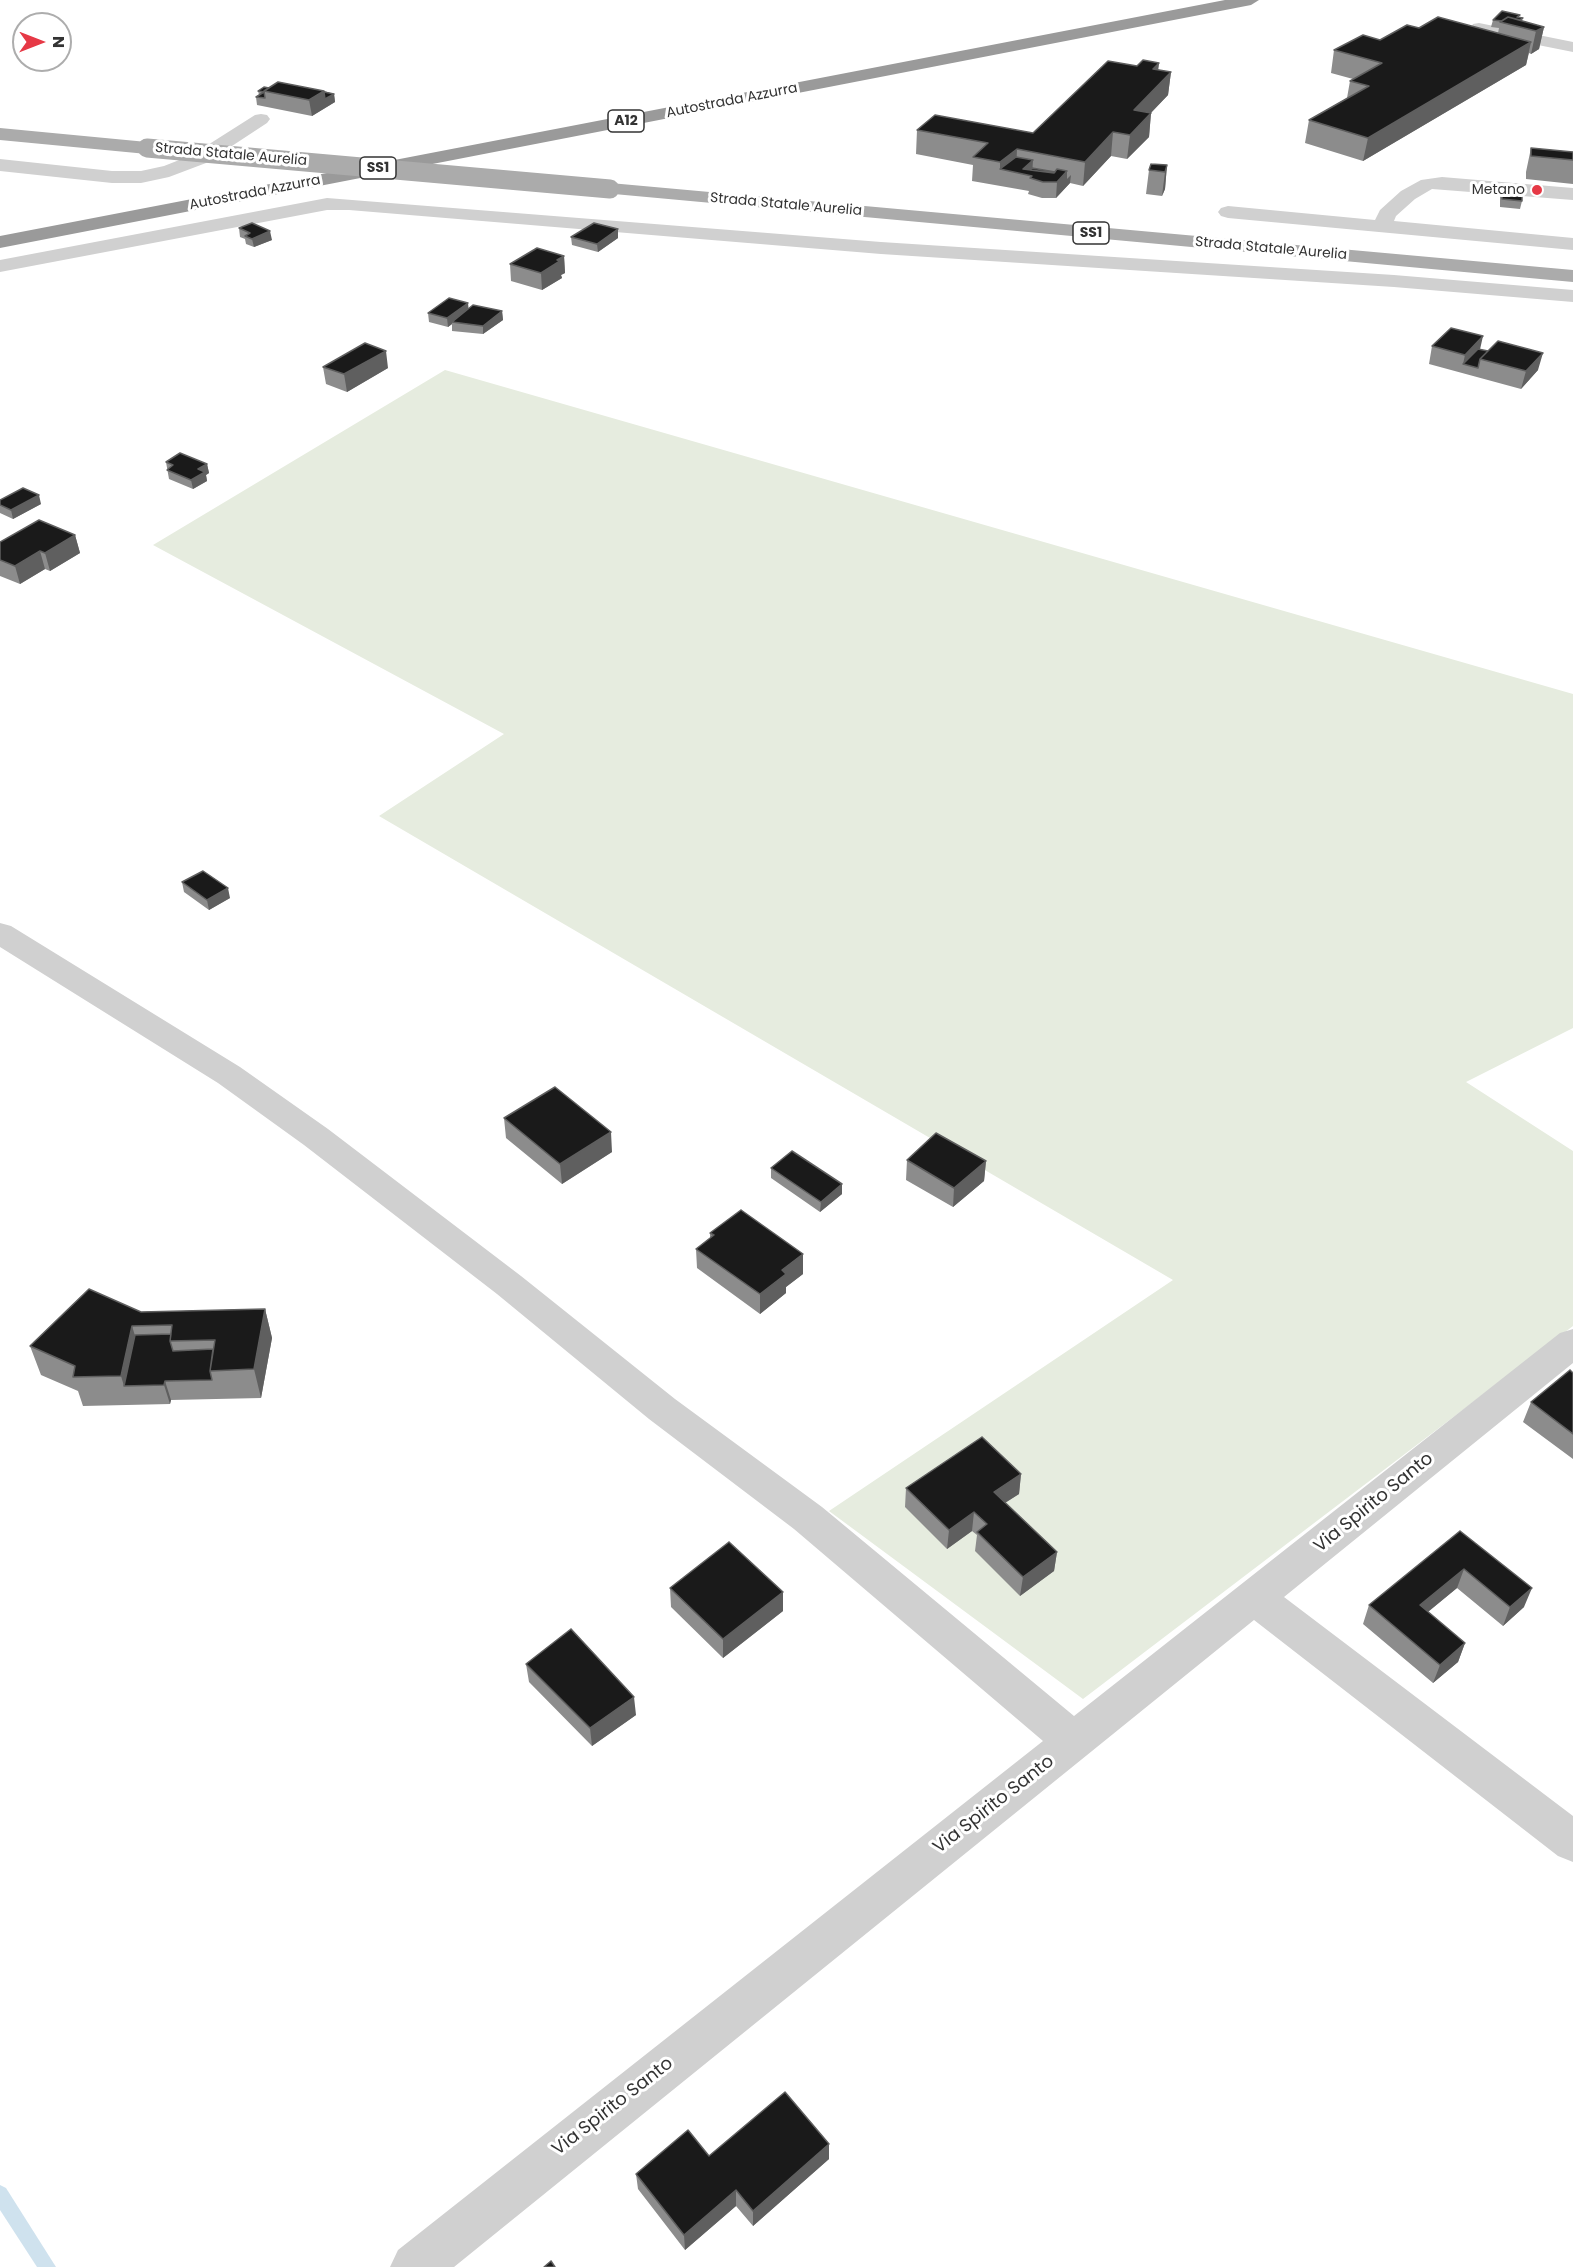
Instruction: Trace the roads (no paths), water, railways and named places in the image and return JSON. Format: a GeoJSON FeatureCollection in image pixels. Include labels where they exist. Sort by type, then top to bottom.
{"type":"FeatureCollection","features":[{"type":"Feature","properties":{"kind":"highway","name":"Autostrada Azzurra"},"geometry":{"type":"LineString","coordinates":[[223,181],[1171,0]]}},
{"type":"Feature","properties":{"kind":"highway","name":"Autostrada Azzurra"},"geometry":{"type":"LineString","coordinates":[[0,242],[1251,0]]}},
{"type":"Feature","properties":{"kind":"main road","name":"Strada Statale Aurelia"},"geometry":{"type":"LineString","coordinates":[[0,134],[1573,276]]}},
{"type":"Feature","properties":{"kind":"street"},"geometry":{"type":"LineString","coordinates":[[1479,28],[1573,46]]}},
{"type":"Feature","properties":{"kind":"street"},"geometry":{"type":"LineString","coordinates":[[0,165],[112,177],[141,177],[169,171],[199,159],[261,119]]}},
{"type":"Feature","properties":{"kind":"street"},"geometry":{"type":"LineString","coordinates":[[1382,226],[1387,214],[1408,195],[1428,184],[1442,183],[1573,194]]}},
{"type":"Feature","properties":{"kind":"street"},"geometry":{"type":"LineString","coordinates":[[0,266],[327,204],[349,204],[892,249],[1394,281],[1573,296]]}},
{"type":"Feature","properties":{"kind":"street"},"geometry":{"type":"LineString","coordinates":[[1228,212],[1573,244]]}},
{"type":"Feature","properties":{"kind":"street"},"geometry":{"type":"LineString","coordinates":[[0,933],[229,1075],[325,1144],[509,1285],[662,1409],[808,1518],[1074,1742]]}},
{"type":"Feature","properties":{"kind":"street","name":"Via Spirito Santo"},"geometry":{"type":"LineString","coordinates":[[415,2267],[1573,1343]]}},
{"type":"Feature","properties":{"kind":"street"},"geometry":{"type":"LineString","coordinates":[[1255,1598],[1573,1842]]}},
{"type":"Feature","properties":{"kind":"waterway"},"geometry":{"type":"LineString","coordinates":[[0,2194],[47,2267]]}},
{"type":"Feature","properties":{"kind":"place","name":"Metano"},"geometry":{"type":"Point","coordinates":[1537,190]}}]}
